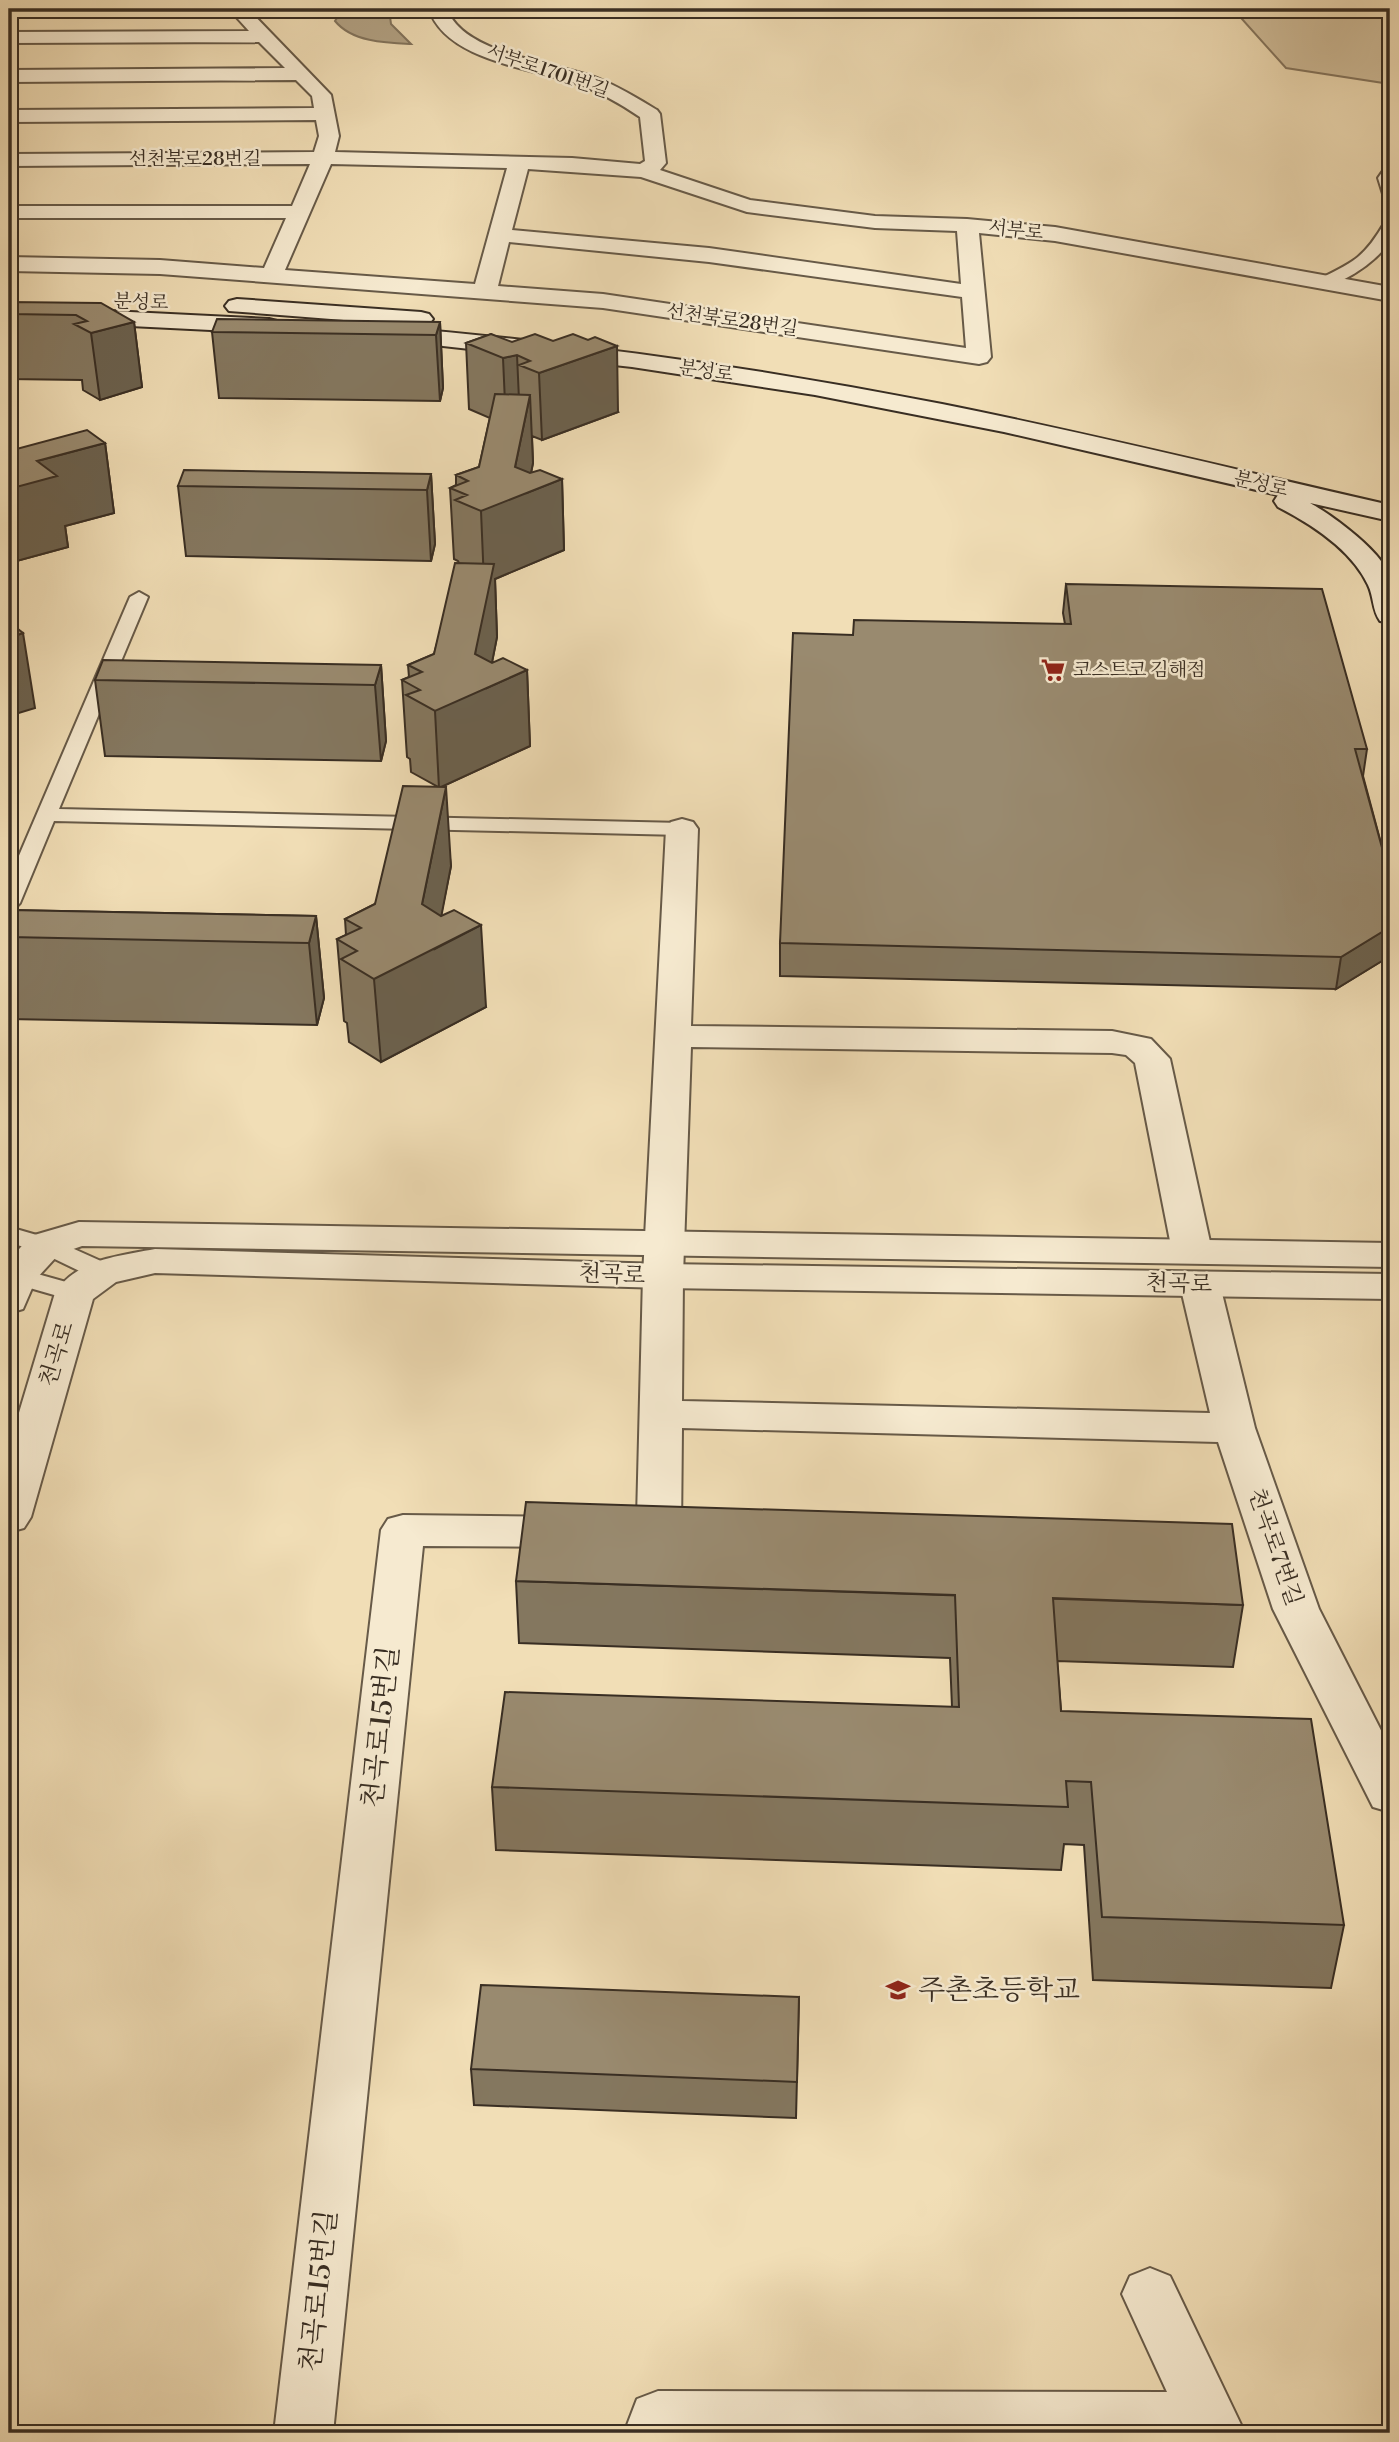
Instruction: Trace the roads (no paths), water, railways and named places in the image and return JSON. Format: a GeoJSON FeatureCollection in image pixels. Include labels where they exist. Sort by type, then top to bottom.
{"type":"FeatureCollection","features":[{"type":"Feature","properties":{"kind":"street"},"geometry":{"type":"LineString","coordinates":[[238,9],[321,94],[329,135],[323,158],[272,275]]}},
{"type":"Feature","properties":{"kind":"street","name":"서부로1701번길"},"geometry":{"type":"LineString","coordinates":[[438,9],[438,16],[460,39],[488,52],[586,81],[622,96],[650,114],[656,163],[644,171]]}},
{"type":"Feature","properties":{"kind":"street"},"geometry":{"type":"LineString","coordinates":[[9,38],[265,36]]}},
{"type":"Feature","properties":{"kind":"street"},"geometry":{"type":"LineString","coordinates":[[9,76],[301,74]]}},
{"type":"Feature","properties":{"kind":"street","name":"선천북로28번길"},"geometry":{"type":"LineString","coordinates":[[9,116],[324,114]]}},
{"type":"Feature","properties":{"kind":"street","name":"선천북로28번길"},"geometry":{"type":"LineString","coordinates":[[9,160],[323,158],[519,162]]}},
{"type":"Feature","properties":{"kind":"street"},"geometry":{"type":"LineString","coordinates":[[485,291],[519,162]]}},
{"type":"Feature","properties":{"kind":"street","name":"서부로"},"geometry":{"type":"LineString","coordinates":[[519,162],[644,171],[747,206],[875,222],[967,225],[1055,234],[1390,294]]}},
{"type":"Feature","properties":{"kind":"street"},"geometry":{"type":"LineString","coordinates":[[9,212],[300,212]]}},
{"type":"Feature","properties":{"kind":"street"},"geometry":{"type":"LineString","coordinates":[[500,234],[709,255],[972,292],[967,225]]}},
{"type":"Feature","properties":{"kind":"street","name":"선천북로28번길"},"geometry":{"type":"LineString","coordinates":[[9,264],[160,267],[603,301],[979,357],[972,292]]}},
{"type":"Feature","properties":{"kind":"street","name":"분성로"},"geometry":{"type":"LineString","coordinates":[[9,297],[260,306],[405,317],[722,353],[939,391],[1390,492]]}},
{"type":"Feature","properties":{"kind":"street","name":"분성로"},"geometry":{"type":"LineString","coordinates":[[9,317],[110,318],[312,328],[440,338],[596,356],[877,399],[1390,513]]}},
{"type":"Feature","properties":{"kind":"street"},"geometry":{"type":"LineString","coordinates":[[1241,479],[1317,516],[1348,542],[1382,585],[1390,615]]}},
{"type":"Feature","properties":{"kind":"street","name":"천곡로15번길"},"geometry":{"type":"LineString","coordinates":[[303,2433],[403,1530],[659,1533],[664,1259],[682,829]]}},
{"type":"Feature","properties":{"kind":"street","name":"천곡로7번길"},"geometry":{"type":"LineString","coordinates":[[673,1036],[1112,1042],[1138,1047],[1152,1059],[1196,1268],[1234,1428],[1296,1609],[1390,1794]]}},
{"type":"Feature","properties":{"kind":"street","name":"천곡로"},"geometry":{"type":"LineString","coordinates":[[11,1283],[45,1245],[79,1234],[664,1259]]}},
{"type":"Feature","properties":{"kind":"street","name":"천곡로"},"geometry":{"type":"LineString","coordinates":[[9,1517],[89,1282],[155,1261],[664,1259],[1196,1268],[1389,1283]]}},
{"type":"Feature","properties":{"kind":"street"},"geometry":{"type":"LineString","coordinates":[[660,1415],[1234,1428]]}},
{"type":"Feature","properties":{"kind":"street"},"geometry":{"type":"LineString","coordinates":[[654,2433],[658,2418],[1213,2427],[1150,2294]]}},
{"type":"Feature","properties":{"kind":"lane"},"geometry":{"type":"LineString","coordinates":[[1390,171],[1385,178],[1390,194]]}},
{"type":"Feature","properties":{"kind":"lane"},"geometry":{"type":"LineString","coordinates":[[1322,283],[1351,269],[1380,249],[1389,232]]}},
{"type":"Feature","properties":{"kind":"lane"},"geometry":{"type":"LineString","coordinates":[[9,903],[139,597]]}},
{"type":"Feature","properties":{"kind":"lane"},"geometry":{"type":"LineString","coordinates":[[48,815],[682,829]]}},
{"type":"Feature","properties":{"kind":"lane"},"geometry":{"type":"LineString","coordinates":[[9,1235],[45,1245],[89,1282]]}},
{"type":"Feature","properties":{"kind":"lane"},"geometry":{"type":"LineString","coordinates":[[11,1283],[89,1282]]}},
{"type":"Feature","properties":{"kind":"place","name":"코스트코 김해점"},"geometry":{"type":"Point","coordinates":[1053,670]}},
{"type":"Feature","properties":{"kind":"place","name":"주촌초등학교"},"geometry":{"type":"Point","coordinates":[898,1990]}}]}
